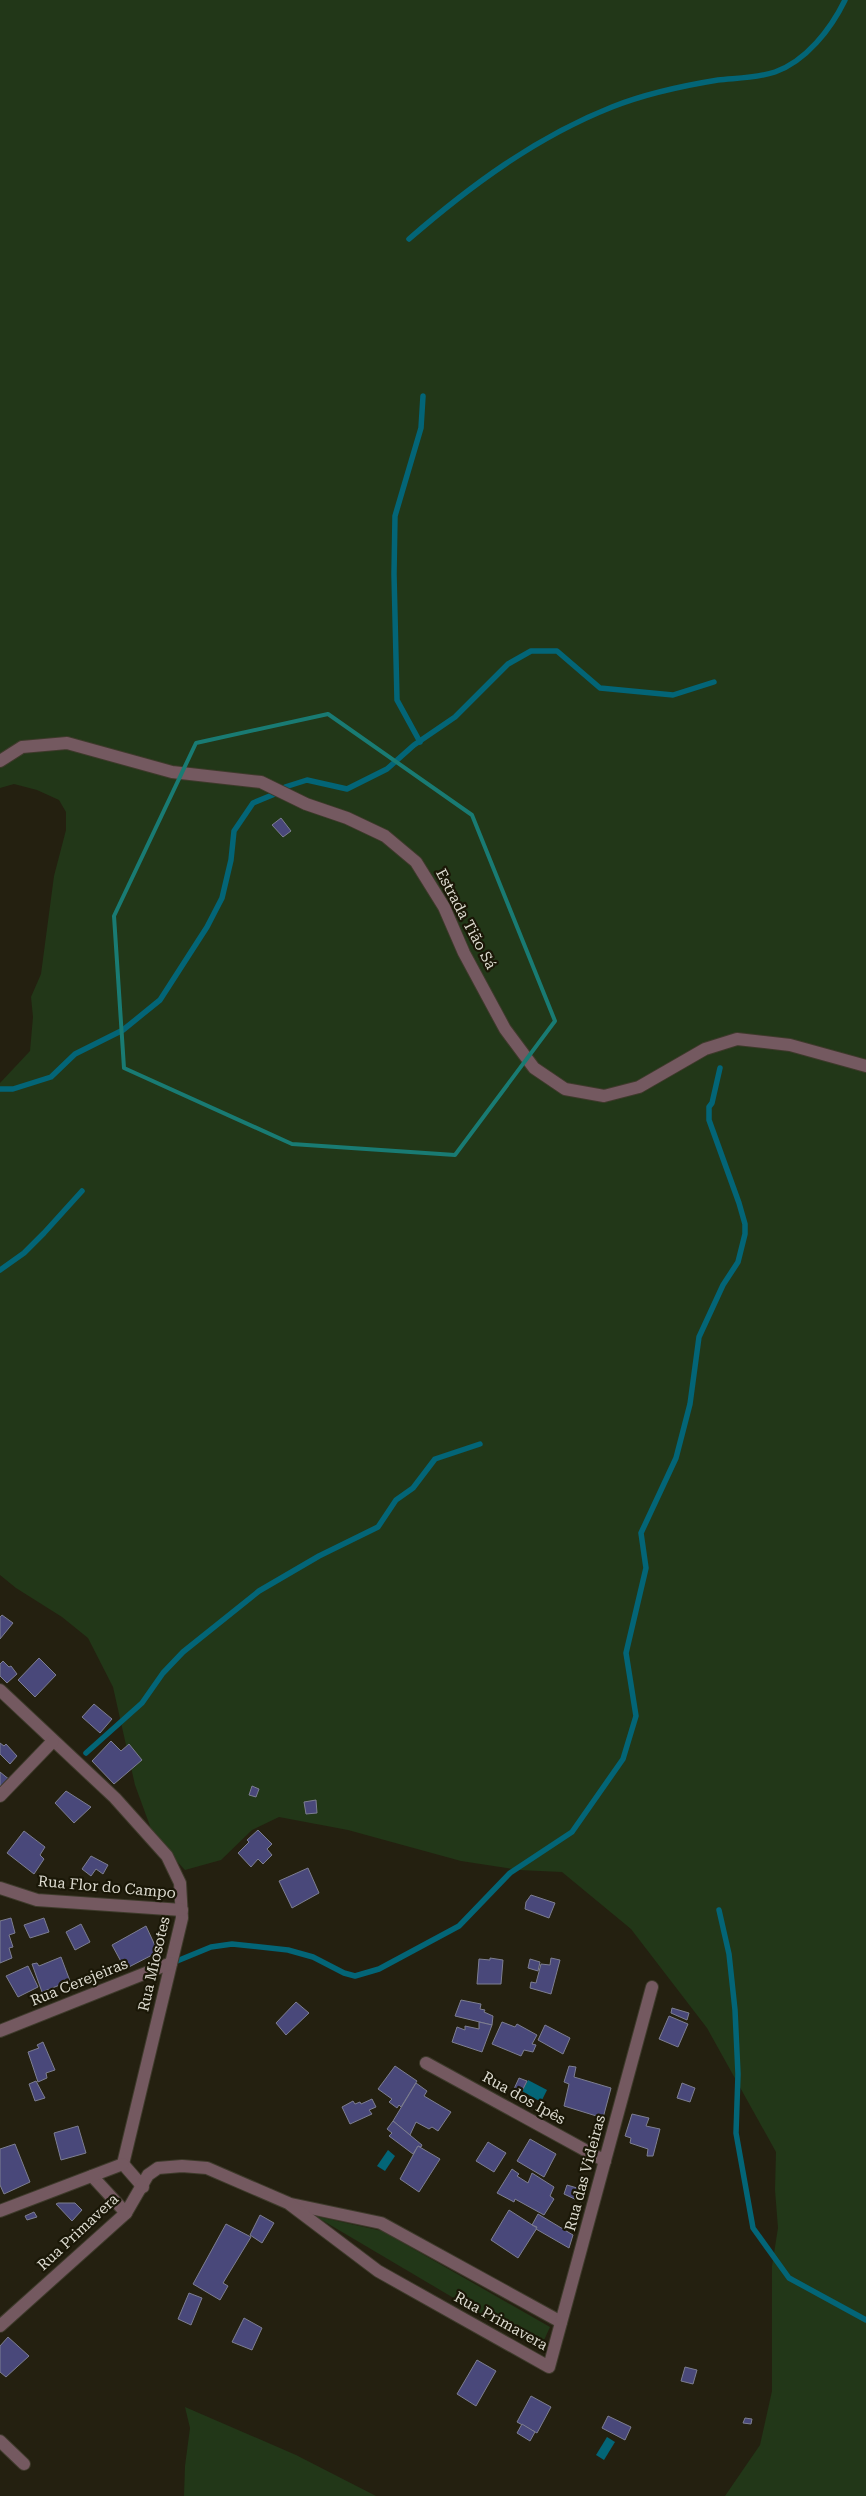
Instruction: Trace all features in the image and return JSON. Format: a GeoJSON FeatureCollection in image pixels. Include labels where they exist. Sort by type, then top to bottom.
{"type":"FeatureCollection","features":[{"type":"Feature","properties":{"kind":"street","name":"Estrada Tião Sá"},"geometry":{"type":"LineString","coordinates":[[0,761],[22,747],[67,743],[172,772],[261,782],[306,804],[347,818],[384,836],[416,862],[444,907],[464,953],[505,1029],[534,1068],[565,1089],[604,1096],[639,1087],[705,1049],[737,1038],[790,1045],[866,1066]]}},
{"type":"Feature","properties":{"kind":"street","name":"Rua Miosotes"},"geometry":{"type":"LineString","coordinates":[[0,1690],[115,1798],[167,1856],[180,1884],[182,1910],[123,2164]]}},
{"type":"Feature","properties":{"kind":"street"},"geometry":{"type":"LineString","coordinates":[[0,1796],[53,1740]]}},
{"type":"Feature","properties":{"kind":"street","name":"Rua Flor do Campo"},"geometry":{"type":"LineString","coordinates":[[0,1888],[37,1900],[182,1910]]}},
{"type":"Feature","properties":{"kind":"street","name":"Rua Cerejeiras"},"geometry":{"type":"LineString","coordinates":[[0,2031],[171,1963]]}},
{"type":"Feature","properties":{"kind":"street","name":"Rua das Videiras"},"geometry":{"type":"LineString","coordinates":[[549,2367],[652,1987]]}},
{"type":"Feature","properties":{"kind":"street","name":"Rua dos Ipês"},"geometry":{"type":"LineString","coordinates":[[426,2064],[605,2161]]}},
{"type":"Feature","properties":{"kind":"street"},"geometry":{"type":"LineString","coordinates":[[0,2211],[123,2164],[143,2187]]}},
{"type":"Feature","properties":{"kind":"street","name":"Rua Primavera"},"geometry":{"type":"LineString","coordinates":[[0,2326],[126,2214],[143,2187],[148,2175],[158,2168],[182,2166],[207,2168],[288,2203],[381,2223],[561,2322]]}},
{"type":"Feature","properties":{"kind":"street"},"geometry":{"type":"LineString","coordinates":[[92,2176],[126,2214]]}},
{"type":"Feature","properties":{"kind":"street","name":"Rua Primavera"},"geometry":{"type":"LineString","coordinates":[[288,2203],[378,2271],[549,2367]]}},
{"type":"Feature","properties":{"kind":"street"},"geometry":{"type":"LineString","coordinates":[[0,2441],[24,2464]]}},
{"type":"Feature","properties":{"kind":"highlighted area"},"geometry":{"type":"Polygon","coordinates":[[[328,714],[472,815],[555,1021],[455,1155],[292,1144],[124,1068],[114,916],[196,743],[328,714]]]}},
{"type":"Feature","properties":{"kind":"green space"},"geometry":{"type":"Polygon","coordinates":[[[0,0],[866,0],[866,2496],[725,2496],[760,2445],[772,2391],[772,2266],[778,2228],[775,2190],[776,2152],[707,2028],[631,1929],[562,1872],[519,1870],[461,1861],[348,1830],[279,1817],[252,1830],[221,1860],[185,1870],[154,1837],[135,1785],[113,1687],[88,1638],[62,1617],[16,1588],[0,1575],[0,1083],[30,1051],[33,1017],[31,997],[41,974],[54,876],[66,830],[66,812],[59,800],[37,790],[14,784],[0,788],[0,0]]]}},
{"type":"Feature","properties":{"kind":"green space"},"geometry":{"type":"Polygon","coordinates":[[[315,2216],[382,2231],[550,2327],[540,2349],[315,2216]]]}},
{"type":"Feature","properties":{"kind":"green space"},"geometry":{"type":"Polygon","coordinates":[[[185,2407],[296,2455],[376,2496],[184,2496],[185,2466],[190,2428],[185,2407]]]}},
{"type":"Feature","properties":{"kind":"water"},"geometry":{"type":"Polygon","coordinates":[[[528,2080],[547,2090],[541,2102],[522,2091],[528,2080]]]}},
{"type":"Feature","properties":{"kind":"water"},"geometry":{"type":"Polygon","coordinates":[[[388,2150],[395,2156],[385,2171],[377,2166],[388,2150]]]}},
{"type":"Feature","properties":{"kind":"water"},"geometry":{"type":"Polygon","coordinates":[[[607,2437],[615,2442],[604,2460],[596,2455],[607,2437]]]}},
{"type":"Feature","properties":{"kind":"building"},"geometry":{"type":"Polygon","coordinates":[[[281,818],[291,831],[283,837],[272,825],[281,818]]]}},
{"type":"Feature","properties":{"kind":"building"},"geometry":{"type":"Polygon","coordinates":[[[2,1615],[13,1623],[0,1639],[0,1617],[2,1615]]]}},
{"type":"Feature","properties":{"kind":"building"},"geometry":{"type":"Polygon","coordinates":[[[39,1658],[56,1675],[35,1697],[18,1680],[39,1658]]]}},
{"type":"Feature","properties":{"kind":"building"},"geometry":{"type":"Polygon","coordinates":[[[3,1661],[9,1667],[11,1666],[17,1674],[7,1683],[0,1676],[0,1664],[3,1661]]]}},
{"type":"Feature","properties":{"kind":"building"},"geometry":{"type":"Polygon","coordinates":[[[94,1704],[112,1719],[100,1733],[82,1717],[94,1704]]]}},
{"type":"Feature","properties":{"kind":"building"},"geometry":{"type":"Polygon","coordinates":[[[111,1741],[121,1751],[129,1744],[142,1760],[114,1784],[92,1761],[111,1741]]]}},
{"type":"Feature","properties":{"kind":"building"},"geometry":{"type":"Polygon","coordinates":[[[0,1743],[4,1746],[6,1744],[17,1756],[10,1764],[0,1754],[0,1743]]]}},
{"type":"Feature","properties":{"kind":"building"},"geometry":{"type":"Polygon","coordinates":[[[0,1772],[10,1780],[0,1790],[0,1772]]]}},
{"type":"Feature","properties":{"kind":"building"},"geometry":{"type":"Polygon","coordinates":[[[252,1786],[259,1789],[256,1797],[249,1795],[252,1786]]]}},
{"type":"Feature","properties":{"kind":"building"},"geometry":{"type":"Polygon","coordinates":[[[66,1791],[91,1807],[74,1823],[55,1803],[66,1791]]]}},
{"type":"Feature","properties":{"kind":"building"},"geometry":{"type":"Polygon","coordinates":[[[316,1800],[317,1813],[306,1814],[304,1802],[316,1800]]]}},
{"type":"Feature","properties":{"kind":"building"},"geometry":{"type":"Polygon","coordinates":[[[258,1830],[272,1844],[267,1849],[272,1855],[263,1864],[258,1859],[251,1867],[238,1853],[249,1842],[247,1840],[258,1830]]]}},
{"type":"Feature","properties":{"kind":"building"},"geometry":{"type":"Polygon","coordinates":[[[24,1831],[45,1847],[40,1855],[44,1859],[34,1874],[7,1853],[24,1831]]]}},
{"type":"Feature","properties":{"kind":"building"},"geometry":{"type":"Polygon","coordinates":[[[91,1856],[108,1865],[103,1874],[96,1869],[91,1876],[82,1869],[91,1856]]]}},
{"type":"Feature","properties":{"kind":"building"},"geometry":{"type":"Polygon","coordinates":[[[308,1868],[319,1893],[292,1908],[279,1881],[308,1868]]]}},
{"type":"Feature","properties":{"kind":"building"},"geometry":{"type":"Polygon","coordinates":[[[531,1895],[555,1903],[549,1918],[525,1909],[526,1902],[531,1895]]]}},
{"type":"Feature","properties":{"kind":"building"},"geometry":{"type":"Polygon","coordinates":[[[11,1918],[15,1933],[9,1935],[13,1947],[9,1948],[12,1958],[0,1963],[0,1921],[11,1918]]]}},
{"type":"Feature","properties":{"kind":"building"},"geometry":{"type":"Polygon","coordinates":[[[44,1918],[49,1932],[30,1938],[24,1925],[44,1918]]]}},
{"type":"Feature","properties":{"kind":"building"},"geometry":{"type":"Polygon","coordinates":[[[81,1924],[90,1942],[75,1950],[66,1932],[81,1924]]]}},
{"type":"Feature","properties":{"kind":"building"},"geometry":{"type":"Polygon","coordinates":[[[146,1926],[158,1952],[125,1969],[112,1945],[146,1926]]]}},
{"type":"Feature","properties":{"kind":"building"},"geometry":{"type":"Polygon","coordinates":[[[61,1957],[70,1981],[42,1992],[32,1964],[37,1963],[39,1966],[61,1957]]]}},
{"type":"Feature","properties":{"kind":"building"},"geometry":{"type":"Polygon","coordinates":[[[490,1958],[503,1960],[501,1984],[477,1984],[479,1959],[490,1960],[490,1958]]]}},
{"type":"Feature","properties":{"kind":"building"},"geometry":{"type":"Polygon","coordinates":[[[551,1958],[560,1960],[551,1994],[530,1988],[531,1982],[536,1983],[541,1964],[550,1965],[551,1958]]]}},
{"type":"Feature","properties":{"kind":"building"},"geometry":{"type":"Polygon","coordinates":[[[530,1959],[540,1962],[538,1971],[528,1968],[530,1959]]]}},
{"type":"Feature","properties":{"kind":"building"},"geometry":{"type":"Polygon","coordinates":[[[28,1966],[38,1987],[18,1997],[6,1976],[28,1966]]]}},
{"type":"Feature","properties":{"kind":"building"},"geometry":{"type":"Polygon","coordinates":[[[461,2000],[481,2004],[480,2009],[493,2016],[492,2025],[455,2016],[461,2000]]]}},
{"type":"Feature","properties":{"kind":"building"},"geometry":{"type":"Polygon","coordinates":[[[296,2002],[309,2013],[286,2035],[276,2023],[296,2002]]]}},
{"type":"Feature","properties":{"kind":"building"},"geometry":{"type":"Polygon","coordinates":[[[672,2008],[689,2013],[687,2020],[671,2013],[672,2008]]]}},
{"type":"Feature","properties":{"kind":"building"},"geometry":{"type":"Polygon","coordinates":[[[669,2016],[688,2024],[678,2047],[659,2039],[669,2016]]]}},
{"type":"Feature","properties":{"kind":"building"},"geometry":{"type":"Polygon","coordinates":[[[479,2022],[492,2025],[482,2052],[452,2042],[457,2027],[465,2030],[465,2026],[479,2029],[479,2022]]]}},
{"type":"Feature","properties":{"kind":"building"},"geometry":{"type":"Polygon","coordinates":[[[502,2022],[515,2027],[517,2024],[537,2035],[532,2044],[536,2045],[533,2052],[524,2050],[521,2056],[492,2044],[502,2022]]]}},
{"type":"Feature","properties":{"kind":"building"},"geometry":{"type":"Polygon","coordinates":[[[545,2025],[570,2038],[563,2054],[538,2040],[545,2025]]]}},
{"type":"Feature","properties":{"kind":"building"},"geometry":{"type":"Polygon","coordinates":[[[43,2042],[55,2070],[46,2073],[47,2078],[38,2082],[28,2052],[39,2048],[37,2045],[43,2042]]]}},
{"type":"Feature","properties":{"kind":"building"},"geometry":{"type":"Polygon","coordinates":[[[395,2066],[417,2081],[401,2107],[399,2105],[397,2108],[389,2102],[392,2099],[378,2089],[395,2066]]]}},
{"type":"Feature","properties":{"kind":"building"},"geometry":{"type":"Polygon","coordinates":[[[569,2066],[576,2067],[574,2077],[611,2088],[603,2118],[564,2106],[569,2084],[564,2082],[569,2066]]]}},
{"type":"Feature","properties":{"kind":"building"},"geometry":{"type":"Polygon","coordinates":[[[519,2078],[527,2081],[520,2095],[513,2091],[519,2078]]]}},
{"type":"Feature","properties":{"kind":"building"},"geometry":{"type":"Polygon","coordinates":[[[36,2081],[45,2098],[35,2101],[29,2084],[36,2081]]]}},
{"type":"Feature","properties":{"kind":"building"},"geometry":{"type":"Polygon","coordinates":[[[416,2083],[427,2091],[424,2096],[451,2112],[438,2131],[432,2127],[429,2129],[416,2122],[410,2135],[393,2121],[416,2083]]]}},
{"type":"Feature","properties":{"kind":"building"},"geometry":{"type":"Polygon","coordinates":[[[682,2083],[695,2088],[690,2102],[677,2098],[682,2083]]]}},
{"type":"Feature","properties":{"kind":"building"},"geometry":{"type":"Polygon","coordinates":[[[372,2099],[376,2107],[369,2110],[372,2114],[350,2124],[342,2107],[353,2101],[355,2104],[360,2102],[361,2104],[372,2099]]]}},
{"type":"Feature","properties":{"kind":"building"},"geometry":{"type":"Polygon","coordinates":[[[632,2114],[649,2118],[646,2126],[660,2129],[653,2156],[647,2156],[648,2149],[630,2143],[631,2138],[625,2136],[632,2114]]]}},
{"type":"Feature","properties":{"kind":"building"},"geometry":{"type":"Polygon","coordinates":[[[393,2121],[422,2145],[421,2147],[418,2146],[413,2154],[389,2136],[392,2133],[387,2129],[393,2121]]]}},
{"type":"Feature","properties":{"kind":"building"},"geometry":{"type":"Polygon","coordinates":[[[78,2126],[86,2153],[61,2160],[54,2133],[78,2126]]]}},
{"type":"Feature","properties":{"kind":"building"},"geometry":{"type":"Polygon","coordinates":[[[530,2139],[556,2154],[544,2177],[517,2161],[530,2139]]]}},
{"type":"Feature","properties":{"kind":"building"},"geometry":{"type":"Polygon","coordinates":[[[488,2142],[506,2153],[494,2172],[476,2161],[488,2142]]]}},
{"type":"Feature","properties":{"kind":"building"},"geometry":{"type":"Polygon","coordinates":[[[15,2144],[30,2182],[4,2194],[0,2185],[0,2149],[15,2144]]]}},
{"type":"Feature","properties":{"kind":"building"},"geometry":{"type":"Polygon","coordinates":[[[418,2146],[440,2159],[419,2192],[400,2179],[418,2146]]]}},
{"type":"Feature","properties":{"kind":"building"},"geometry":{"type":"Polygon","coordinates":[[[512,2169],[519,2174],[517,2176],[528,2183],[532,2173],[554,2187],[550,2196],[554,2199],[544,2215],[515,2199],[514,2202],[497,2193],[512,2169]]]}},
{"type":"Feature","properties":{"kind":"building"},"geometry":{"type":"Polygon","coordinates":[[[567,2185],[584,2190],[581,2202],[564,2194],[567,2185]]]}},
{"type":"Feature","properties":{"kind":"building"},"geometry":{"type":"Polygon","coordinates":[[[75,2203],[82,2210],[72,2221],[56,2204],[75,2203]]]}},
{"type":"Feature","properties":{"kind":"building"},"geometry":{"type":"Polygon","coordinates":[[[509,2210],[537,2228],[518,2258],[491,2240],[509,2210]]]}},
{"type":"Feature","properties":{"kind":"building"},"geometry":{"type":"Polygon","coordinates":[[[34,2212],[37,2217],[27,2220],[25,2216],[34,2212]]]}},
{"type":"Feature","properties":{"kind":"building"},"geometry":{"type":"Polygon","coordinates":[[[538,2214],[573,2235],[569,2248],[532,2225],[538,2214]]]}},
{"type":"Feature","properties":{"kind":"building"},"geometry":{"type":"Polygon","coordinates":[[[260,2215],[274,2223],[262,2243],[250,2235],[260,2215]]]}},
{"type":"Feature","properties":{"kind":"building"},"geometry":{"type":"Polygon","coordinates":[[[226,2224],[251,2237],[223,2283],[228,2286],[220,2300],[193,2284],[226,2224]]]}},
{"type":"Feature","properties":{"kind":"building"},"geometry":{"type":"Polygon","coordinates":[[[189,2293],[202,2298],[191,2325],[178,2319],[189,2293]]]}},
{"type":"Feature","properties":{"kind":"building"},"geometry":{"type":"Polygon","coordinates":[[[244,2318],[262,2328],[252,2350],[232,2342],[244,2318]]]}},
{"type":"Feature","properties":{"kind":"building"},"geometry":{"type":"Polygon","coordinates":[[[8,2337],[29,2356],[6,2377],[0,2372],[0,2346],[8,2337]]]}},
{"type":"Feature","properties":{"kind":"building"},"geometry":{"type":"Polygon","coordinates":[[[477,2360],[496,2371],[476,2406],[457,2394],[477,2360]]]}},
{"type":"Feature","properties":{"kind":"building"},"geometry":{"type":"Polygon","coordinates":[[[685,2367],[697,2370],[693,2384],[681,2381],[685,2367]]]}},
{"type":"Feature","properties":{"kind":"building"},"geometry":{"type":"Polygon","coordinates":[[[531,2396],[551,2407],[537,2433],[517,2422],[531,2396]]]}},
{"type":"Feature","properties":{"kind":"building"},"geometry":{"type":"Polygon","coordinates":[[[608,2416],[631,2427],[625,2440],[602,2428],[608,2416]]]}},
{"type":"Feature","properties":{"kind":"building"},"geometry":{"type":"Polygon","coordinates":[[[745,2418],[752,2419],[751,2424],[743,2423],[745,2418]]]}},
{"type":"Feature","properties":{"kind":"building"},"geometry":{"type":"Polygon","coordinates":[[[522,2424],[535,2432],[530,2441],[517,2433],[522,2424]]]}},
{"type":"Feature","properties":{"kind":"waterway"},"geometry":{"type":"LineString","coordinates":[[409,239],[456,200],[505,164],[530,148],[584,119],[625,102],[664,90],[718,80],[761,76],[786,67],[807,52],[825,33],[845,0]]}},
{"type":"Feature","properties":{"kind":"waterway"},"geometry":{"type":"LineString","coordinates":[[420,742],[397,700],[394,574],[395,516],[421,428],[423,396]]}},
{"type":"Feature","properties":{"kind":"waterway"},"geometry":{"type":"LineString","coordinates":[[0,1089],[13,1089],[51,1077],[75,1054],[123,1030],[160,1000],[207,927],[222,898],[231,860],[234,831],[253,803],[282,791],[285,787],[307,780],[347,789],[387,769],[414,745],[455,717],[508,664],[531,651],[557,651],[600,688],[673,695],[714,682]]}},
{"type":"Feature","properties":{"kind":"waterway"},"geometry":{"type":"LineString","coordinates":[[177,1961],[211,1947],[232,1944],[288,1950],[313,1957],[344,1973],[355,1976],[379,1969],[459,1926],[510,1873],[572,1832],[623,1759],[636,1716],[626,1653],[646,1568],[641,1533],[676,1458],[690,1404],[699,1337],[723,1285],[738,1262],[745,1234],[745,1224],[739,1203],[709,1120],[709,1107],[712,1103],[720,1068]]}},
{"type":"Feature","properties":{"kind":"waterway"},"geometry":{"type":"LineString","coordinates":[[0,1270],[24,1253],[82,1191]]}},
{"type":"Feature","properties":{"kind":"waterway"},"geometry":{"type":"LineString","coordinates":[[86,1753],[142,1703],[163,1673],[183,1652],[259,1591],[319,1556],[378,1527],[396,1500],[413,1488],[435,1459],[480,1444]]}},
{"type":"Feature","properties":{"kind":"waterway"},"geometry":{"type":"LineString","coordinates":[[719,1910],[729,1954],[735,2010],[738,2074],[736,2133],[753,2228],[789,2278],[866,2320]]}}]}
